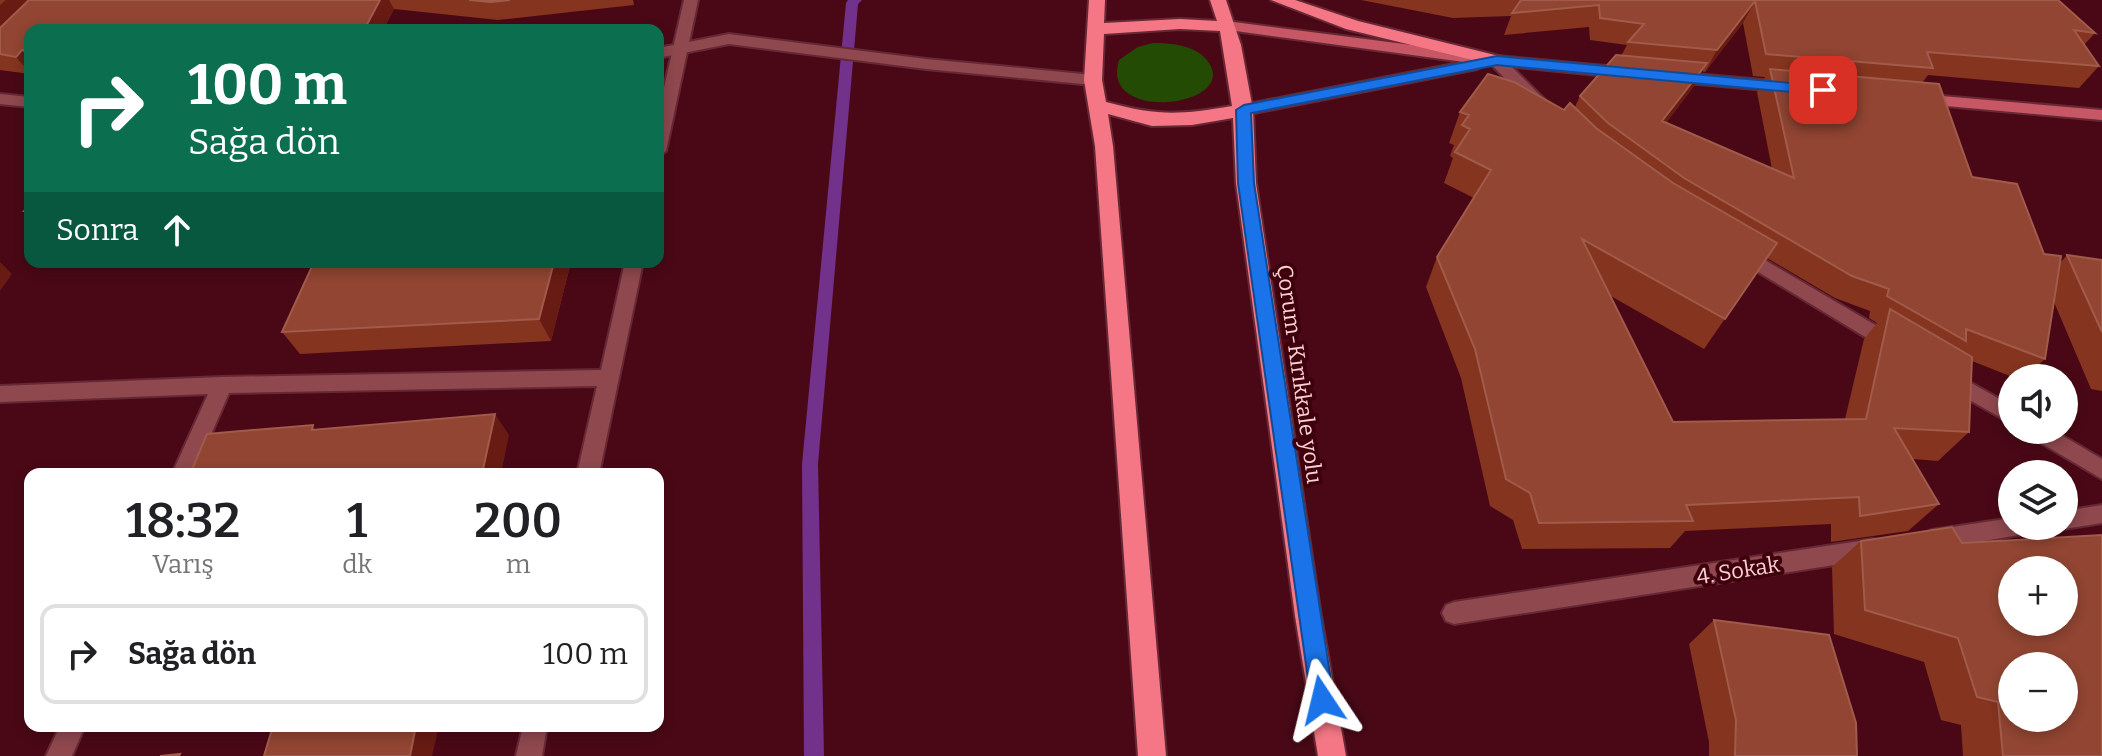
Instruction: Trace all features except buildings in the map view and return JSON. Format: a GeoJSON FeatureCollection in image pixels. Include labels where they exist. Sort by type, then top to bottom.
{"type":"FeatureCollection","features":[{"type":"Feature","properties":{"kind":"highway"},"geometry":{"type":"LineString","coordinates":[[1097,0],[1093,80],[1104,146],[1152,756]]}},
{"type":"Feature","properties":{"kind":"highway","name":"Çorum-Kırıkkale yolu"},"geometry":{"type":"LineString","coordinates":[[1218,0],[1238,66],[1244,110],[1246,183],[1308,616],[1332,756]]}},
{"type":"Feature","properties":{"kind":"highway"},"geometry":{"type":"LineString","coordinates":[[1279,0],[1352,25],[1497,61]]}},
{"type":"Feature","properties":{"kind":"highway"},"geometry":{"type":"LineString","coordinates":[[1095,29],[1180,24],[1226,26]]}},
{"type":"Feature","properties":{"kind":"highway"},"geometry":{"type":"LineString","coordinates":[[1097,105],[1152,120],[1192,119],[1244,110]]}},
{"type":"Feature","properties":{"kind":"main road"},"geometry":{"type":"LineString","coordinates":[[1226,26],[1497,61],[1807,89]]}},
{"type":"Feature","properties":{"kind":"main road"},"geometry":{"type":"LineString","coordinates":[[1244,110],[1497,61]]}},
{"type":"Feature","properties":{"kind":"main road"},"geometry":{"type":"LineString","coordinates":[[1900,97],[2102,115]]}},
{"type":"Feature","properties":{"kind":"street"},"geometry":{"type":"LineString","coordinates":[[664,124],[691,0]]}},
{"type":"Feature","properties":{"kind":"street"},"geometry":{"type":"LineString","coordinates":[[664,52],[729,39],[926,64],[1093,80]]}},
{"type":"Feature","properties":{"kind":"street"},"geometry":{"type":"LineString","coordinates":[[1497,61],[1559,123]]}},
{"type":"Feature","properties":{"kind":"street"},"geometry":{"type":"LineString","coordinates":[[0,99],[24,101]]}},
{"type":"Feature","properties":{"kind":"street"},"geometry":{"type":"LineString","coordinates":[[1730,247],[1905,351]]}},
{"type":"Feature","properties":{"kind":"street"},"geometry":{"type":"LineString","coordinates":[[589,468],[633,268]]}},
{"type":"Feature","properties":{"kind":"street"},"geometry":{"type":"LineString","coordinates":[[1931,367],[1998,408]]}},
{"type":"Feature","properties":{"kind":"street"},"geometry":{"type":"LineString","coordinates":[[0,394],[222,385],[608,378]]}},
{"type":"Feature","properties":{"kind":"street"},"geometry":{"type":"LineString","coordinates":[[186,468],[222,385]]}},
{"type":"Feature","properties":{"kind":"street"},"geometry":{"type":"LineString","coordinates":[[2059,444],[2102,470]]}},
{"type":"Feature","properties":{"kind":"street"},"geometry":{"type":"LineString","coordinates":[[2078,518],[2102,514]]}},
{"type":"Feature","properties":{"kind":"street","name":"4. Sokak"},"geometry":{"type":"LineString","coordinates":[[1454,613],[1998,530]]}},
{"type":"Feature","properties":{"kind":"street"},"geometry":{"type":"LineString","coordinates":[[59,756],[70,732]]}},
{"type":"Feature","properties":{"kind":"street"},"geometry":{"type":"LineString","coordinates":[[529,756],[534,732]]}},
{"type":"Feature","properties":{"kind":"green space"},"geometry":{"type":"Polygon","coordinates":[[[1153,43],[1181,46],[1201,54],[1213,75],[1206,88],[1191,97],[1170,102],[1148,101],[1129,94],[1118,81],[1119,60],[1138,47],[1153,43]]]}},
{"type":"Feature","properties":{"kind":"waterway"},"geometry":{"type":"LineString","coordinates":[[814,756],[810,464],[852,3],[856,0]]}},
{"type":"Feature","properties":{"kind":"route"},"geometry":{"type":"LineString","coordinates":[[1322,700],[1246,183],[1244,110],[1497,61],[1823,90]]}}]}
